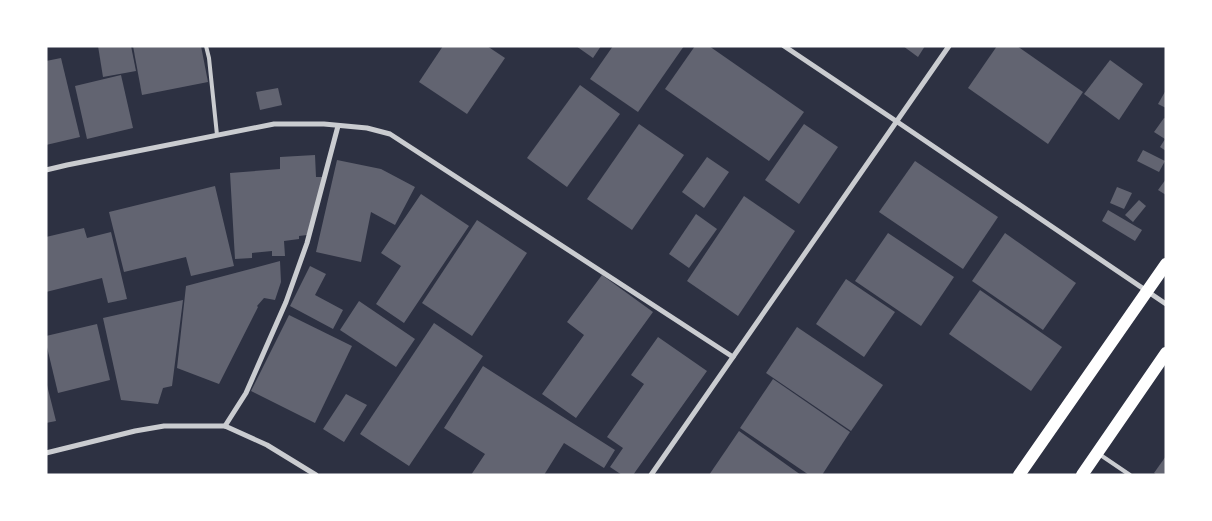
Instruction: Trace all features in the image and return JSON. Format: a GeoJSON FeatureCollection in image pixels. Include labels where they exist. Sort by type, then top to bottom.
{"type":"FeatureCollection","features":[{"type":"Feature","properties":{"kind":"main road"},"geometry":{"type":"LineString","coordinates":[[1020,475],[1166,264]]}},
{"type":"Feature","properties":{"kind":"main road"},"geometry":{"type":"LineString","coordinates":[[1082,475],[1166,353]]}},
{"type":"Feature","properties":{"kind":"street"},"geometry":{"type":"LineString","coordinates":[[784,46],[1166,304]]}},
{"type":"Feature","properties":{"kind":"street"},"geometry":{"type":"LineString","coordinates":[[651,475],[949,46]]}},
{"type":"Feature","properties":{"kind":"street"},"geometry":{"type":"LineString","coordinates":[[46,170],[274,124],[324,124],[367,128],[390,134],[732,357]]}},
{"type":"Feature","properties":{"kind":"street"},"geometry":{"type":"LineString","coordinates":[[225,426],[246,393],[286,302],[307,242],[338,126]]}},
{"type":"Feature","properties":{"kind":"street"},"geometry":{"type":"LineString","coordinates":[[46,453],[134,431],[164,426],[225,426],[267,445],[316,475]]}},
{"type":"Feature","properties":{"kind":"lane"},"geometry":{"type":"LineString","coordinates":[[206,46],[210,66],[217,135]]}},
{"type":"Feature","properties":{"kind":"lane"},"geometry":{"type":"LineString","coordinates":[[1098,452],[1130,475]]}},
{"type":"Feature","properties":{"kind":"building"},"geometry":{"type":"Polygon","coordinates":[[[98,46],[131,46],[136,71],[103,77],[98,46]]]}},
{"type":"Feature","properties":{"kind":"building"},"geometry":{"type":"Polygon","coordinates":[[[133,46],[201,46],[208,82],[142,95],[133,46]]]}},
{"type":"Feature","properties":{"kind":"building"},"geometry":{"type":"Polygon","coordinates":[[[443,46],[487,46],[505,58],[467,114],[419,82],[443,46]]]}},
{"type":"Feature","properties":{"kind":"building"},"geometry":{"type":"Polygon","coordinates":[[[576,46],[601,46],[593,58],[576,46]]]}},
{"type":"Feature","properties":{"kind":"building"},"geometry":{"type":"Polygon","coordinates":[[[613,46],[684,46],[638,112],[590,79],[613,46]]]}},
{"type":"Feature","properties":{"kind":"building"},"geometry":{"type":"Polygon","coordinates":[[[695,46],[709,46],[804,112],[769,161],[665,89],[695,46]]]}},
{"type":"Feature","properties":{"kind":"building"},"geometry":{"type":"Polygon","coordinates":[[[903,46],[925,46],[918,57],[903,46]]]}},
{"type":"Feature","properties":{"kind":"building"},"geometry":{"type":"Polygon","coordinates":[[[997,46],[1017,46],[1083,92],[1048,144],[968,88],[997,46]]]}},
{"type":"Feature","properties":{"kind":"building"},"geometry":{"type":"Polygon","coordinates":[[[61,58],[80,137],[46,145],[46,61],[61,58]]]}},
{"type":"Feature","properties":{"kind":"building"},"geometry":{"type":"Polygon","coordinates":[[[1110,60],[1143,84],[1119,120],[1084,94],[1110,60]]]}},
{"type":"Feature","properties":{"kind":"building"},"geometry":{"type":"Polygon","coordinates":[[[121,75],[133,128],[87,139],[75,86],[121,75]]]}},
{"type":"Feature","properties":{"kind":"building"},"geometry":{"type":"Polygon","coordinates":[[[580,85],[620,114],[567,187],[527,158],[580,85]]]}},
{"type":"Feature","properties":{"kind":"building"},"geometry":{"type":"Polygon","coordinates":[[[278,88],[282,105],[260,110],[256,92],[278,88]]]}},
{"type":"Feature","properties":{"kind":"building"},"geometry":{"type":"Polygon","coordinates":[[[1166,90],[1166,108],[1158,104],[1166,90]]]}},
{"type":"Feature","properties":{"kind":"building"},"geometry":{"type":"Polygon","coordinates":[[[1164,118],[1166,119],[1166,151],[1160,147],[1165,139],[1154,132],[1164,118]]]}},
{"type":"Feature","properties":{"kind":"building"},"geometry":{"type":"Polygon","coordinates":[[[639,124],[684,155],[632,230],[587,199],[639,124]]]}},
{"type":"Feature","properties":{"kind":"building"},"geometry":{"type":"Polygon","coordinates":[[[804,124],[838,147],[799,204],[765,180],[804,124]]]}},
{"type":"Feature","properties":{"kind":"building"},"geometry":{"type":"Polygon","coordinates":[[[1143,150],[1165,161],[1159,172],[1137,161],[1143,150]]]}},
{"type":"Feature","properties":{"kind":"building"},"geometry":{"type":"Polygon","coordinates":[[[315,155],[316,177],[323,177],[307,235],[299,236],[299,239],[284,241],[285,256],[272,256],[272,251],[252,253],[252,258],[235,259],[230,173],[280,169],[280,157],[315,155]]]}},
{"type":"Feature","properties":{"kind":"building"},"geometry":{"type":"Polygon","coordinates":[[[707,157],[729,172],[704,208],[682,192],[707,157]]]}},
{"type":"Feature","properties":{"kind":"building"},"geometry":{"type":"Polygon","coordinates":[[[337,160],[381,169],[415,187],[395,225],[371,212],[361,262],[316,252],[337,160]]]}},
{"type":"Feature","properties":{"kind":"building"},"geometry":{"type":"Polygon","coordinates":[[[915,161],[998,217],[963,269],[879,212],[915,161]]]}},
{"type":"Feature","properties":{"kind":"building"},"geometry":{"type":"Polygon","coordinates":[[[1166,179],[1166,195],[1158,190],[1166,179]]]}},
{"type":"Feature","properties":{"kind":"building"},"geometry":{"type":"Polygon","coordinates":[[[215,186],[234,266],[191,276],[186,257],[124,272],[109,212],[215,186]]]}},
{"type":"Feature","properties":{"kind":"building"},"geometry":{"type":"Polygon","coordinates":[[[1117,187],[1132,193],[1124,209],[1110,203],[1117,187]]]}},
{"type":"Feature","properties":{"kind":"building"},"geometry":{"type":"Polygon","coordinates":[[[421,194],[469,226],[404,323],[376,304],[401,266],[381,253],[421,194]]]}},
{"type":"Feature","properties":{"kind":"building"},"geometry":{"type":"Polygon","coordinates":[[[744,196],[795,231],[738,316],[687,281],[744,196]]]}},
{"type":"Feature","properties":{"kind":"building"},"geometry":{"type":"Polygon","coordinates":[[[1139,200],[1146,206],[1133,222],[1125,215],[1139,200]]]}},
{"type":"Feature","properties":{"kind":"building"},"geometry":{"type":"Polygon","coordinates":[[[1108,210],[1142,230],[1135,241],[1102,221],[1108,210]]]}},
{"type":"Feature","properties":{"kind":"building"},"geometry":{"type":"Polygon","coordinates":[[[696,214],[717,229],[689,268],[669,254],[696,214]]]}},
{"type":"Feature","properties":{"kind":"building"},"geometry":{"type":"Polygon","coordinates":[[[477,220],[527,253],[472,336],[422,303],[477,220]]]}},
{"type":"Feature","properties":{"kind":"building"},"geometry":{"type":"Polygon","coordinates":[[[84,228],[87,238],[111,232],[127,299],[108,303],[102,278],[46,292],[46,237],[84,228]]]}},
{"type":"Feature","properties":{"kind":"building"},"geometry":{"type":"Polygon","coordinates":[[[888,233],[954,277],[921,326],[855,281],[888,233]]]}},
{"type":"Feature","properties":{"kind":"building"},"geometry":{"type":"Polygon","coordinates":[[[1005,233],[1076,283],[1043,330],[972,281],[1005,233]]]}},
{"type":"Feature","properties":{"kind":"building"},"geometry":{"type":"Polygon","coordinates":[[[280,261],[281,282],[275,300],[264,298],[257,306],[219,384],[177,368],[186,286],[280,261]]]}},
{"type":"Feature","properties":{"kind":"building"},"geometry":{"type":"Polygon","coordinates":[[[310,266],[326,274],[315,295],[343,310],[333,329],[290,306],[310,266]]]}},
{"type":"Feature","properties":{"kind":"building"},"geometry":{"type":"Polygon","coordinates":[[[602,275],[653,312],[576,418],[542,394],[584,335],[567,322],[602,275]]]}},
{"type":"Feature","properties":{"kind":"building"},"geometry":{"type":"Polygon","coordinates":[[[846,279],[895,312],[864,357],[816,324],[846,279]]]}},
{"type":"Feature","properties":{"kind":"building"},"geometry":{"type":"Polygon","coordinates":[[[980,290],[1062,347],[1031,391],[949,334],[980,290]]]}},
{"type":"Feature","properties":{"kind":"building"},"geometry":{"type":"Polygon","coordinates":[[[183,300],[172,386],[163,388],[158,404],[121,400],[103,318],[183,300]]]}},
{"type":"Feature","properties":{"kind":"building"},"geometry":{"type":"Polygon","coordinates":[[[359,301],[415,339],[396,367],[340,330],[359,301]]]}},
{"type":"Feature","properties":{"kind":"building"},"geometry":{"type":"Polygon","coordinates":[[[289,315],[352,346],[315,423],[251,391],[289,315]]]}},
{"type":"Feature","properties":{"kind":"building"},"geometry":{"type":"Polygon","coordinates":[[[434,323],[483,356],[409,466],[360,434],[434,323]]]}},
{"type":"Feature","properties":{"kind":"building"},"geometry":{"type":"Polygon","coordinates":[[[97,324],[110,380],[58,393],[46,336],[97,324]]]}},
{"type":"Feature","properties":{"kind":"building"},"geometry":{"type":"Polygon","coordinates":[[[797,327],[883,385],[851,431],[766,373],[797,327]]]}},
{"type":"Feature","properties":{"kind":"building"},"geometry":{"type":"Polygon","coordinates":[[[658,337],[707,371],[633,475],[622,475],[610,467],[623,448],[607,437],[644,384],[631,375],[658,337]]]}},
{"type":"Feature","properties":{"kind":"building"},"geometry":{"type":"Polygon","coordinates":[[[483,366],[615,450],[604,468],[564,443],[544,475],[471,475],[485,454],[444,428],[483,366]]]}},
{"type":"Feature","properties":{"kind":"building"},"geometry":{"type":"Polygon","coordinates":[[[773,379],[850,432],[822,475],[809,475],[740,428],[773,379]]]}},
{"type":"Feature","properties":{"kind":"building"},"geometry":{"type":"Polygon","coordinates":[[[46,381],[56,421],[46,423],[46,381]]]}},
{"type":"Feature","properties":{"kind":"building"},"geometry":{"type":"Polygon","coordinates":[[[346,394],[367,405],[344,442],[323,429],[346,394]]]}},
{"type":"Feature","properties":{"kind":"building"},"geometry":{"type":"Polygon","coordinates":[[[739,431],[801,475],[709,475],[739,431]]]}},
{"type":"Feature","properties":{"kind":"building"},"geometry":{"type":"Polygon","coordinates":[[[1166,456],[1166,475],[1157,475],[1154,473],[1166,456]]]}}]}
